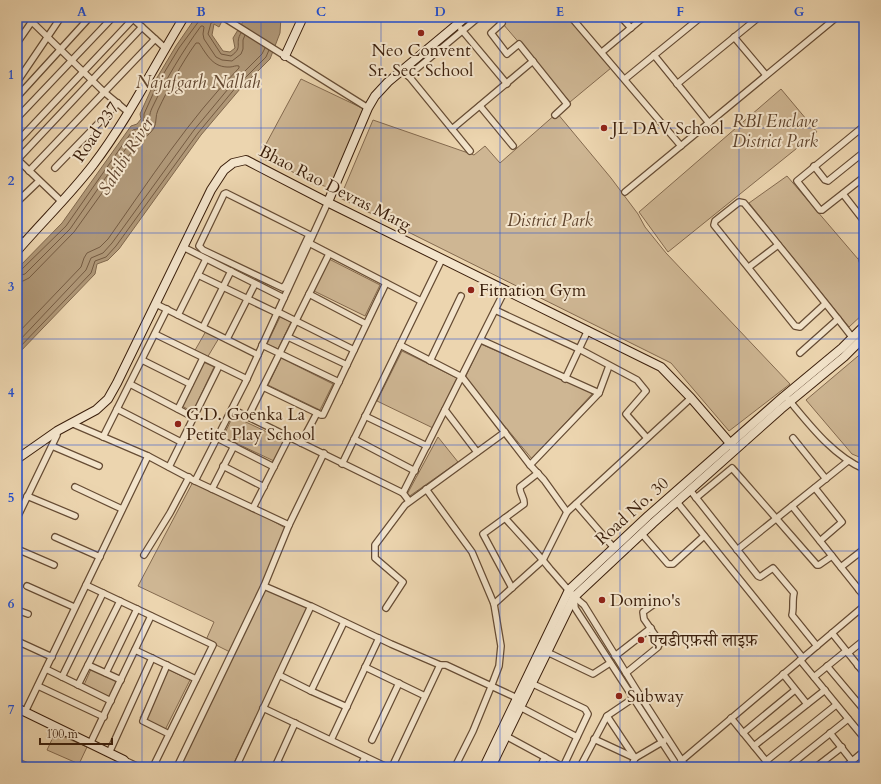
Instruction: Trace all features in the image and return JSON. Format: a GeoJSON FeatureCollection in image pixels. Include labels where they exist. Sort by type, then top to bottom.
{"type":"FeatureCollection","features":[{"type":"Feature","properties":{"kind":"street"},"geometry":{"type":"LineString","coordinates":[[27,17],[33,19],[48,38],[92,81],[128,112]]}},
{"type":"Feature","properties":{"kind":"street"},"geometry":{"type":"LineString","coordinates":[[17,82],[61,17]]}},
{"type":"Feature","properties":{"kind":"street"},"geometry":{"type":"LineString","coordinates":[[17,97],[90,17]]}},
{"type":"Feature","properties":{"kind":"street"},"geometry":{"type":"LineString","coordinates":[[17,118],[113,17]]}},
{"type":"Feature","properties":{"kind":"street","name":"Road 237"},"geometry":{"type":"LineString","coordinates":[[17,251],[62,202],[93,164],[128,112],[184,17]]}},
{"type":"Feature","properties":{"kind":"street"},"geometry":{"type":"LineString","coordinates":[[223,17],[368,108]]}},
{"type":"Feature","properties":{"kind":"street"},"geometry":{"type":"LineString","coordinates":[[282,54],[303,17]]}},
{"type":"Feature","properties":{"kind":"street"},"geometry":{"type":"LineString","coordinates":[[310,235],[226,193],[224,194],[199,246],[203,250],[283,288],[328,202],[368,108],[375,96],[388,82],[466,17]]}},
{"type":"Feature","properties":{"kind":"street"},"geometry":{"type":"LineString","coordinates":[[408,76],[479,17]]}},
{"type":"Feature","properties":{"kind":"street"},"geometry":{"type":"LineString","coordinates":[[497,17],[502,24],[491,33],[507,54],[519,44],[568,104],[556,115]]}},
{"type":"Feature","properties":{"kind":"street"},"geometry":{"type":"LineString","coordinates":[[572,17],[681,146]]}},
{"type":"Feature","properties":{"kind":"street"},"geometry":{"type":"LineString","coordinates":[[621,17],[631,28]]}},
{"type":"Feature","properties":{"kind":"street"},"geometry":{"type":"LineString","coordinates":[[602,52],[644,17]]}},
{"type":"Feature","properties":{"kind":"street"},"geometry":{"type":"LineString","coordinates":[[625,79],[701,17]]}},
{"type":"Feature","properties":{"kind":"street"},"geometry":{"type":"LineString","coordinates":[[677,84],[760,17]]}},
{"type":"Feature","properties":{"kind":"street"},"geometry":{"type":"LineString","coordinates":[[625,192],[837,17]]}},
{"type":"Feature","properties":{"kind":"street"},"geometry":{"type":"LineString","coordinates":[[17,142],[132,18],[165,48]]}},
{"type":"Feature","properties":{"kind":"street"},"geometry":{"type":"LineString","coordinates":[[17,43],[33,19]]}},
{"type":"Feature","properties":{"kind":"street"},"geometry":{"type":"LineString","coordinates":[[457,24],[507,84]]}},
{"type":"Feature","properties":{"kind":"street"},"geometry":{"type":"LineString","coordinates":[[62,202],[17,160],[142,27]]}},
{"type":"Feature","properties":{"kind":"street"},"geometry":{"type":"LineString","coordinates":[[734,37],[766,76]]}},
{"type":"Feature","properties":{"kind":"street"},"geometry":{"type":"LineString","coordinates":[[29,172],[154,39]]}},
{"type":"Feature","properties":{"kind":"street"},"geometry":{"type":"LineString","coordinates":[[654,55],[709,123]]}},
{"type":"Feature","properties":{"kind":"street"},"geometry":{"type":"LineString","coordinates":[[452,129],[533,61]]}},
{"type":"Feature","properties":{"kind":"street"},"geometry":{"type":"LineString","coordinates":[[403,69],[470,151]]}},
{"type":"Feature","properties":{"kind":"street"},"geometry":{"type":"LineString","coordinates":[[55,168],[118,103]]}},
{"type":"Feature","properties":{"kind":"street"},"geometry":{"type":"LineString","coordinates":[[480,106],[513,146]]}},
{"type":"Feature","properties":{"kind":"street"},"geometry":{"type":"LineString","coordinates":[[864,126],[814,166],[798,181],[820,210],[824,210],[864,177]]}},
{"type":"Feature","properties":{"kind":"street"},"geometry":{"type":"LineString","coordinates":[[814,166],[825,180],[828,180],[864,152]]}},
{"type":"Feature","properties":{"kind":"street","name":"Bhao Rao Devras Marg"},"geometry":{"type":"LineString","coordinates":[[17,459],[57,431],[96,410],[108,399],[211,190],[224,170],[233,163],[246,160],[661,367],[691,398],[733,446]]}},
{"type":"Feature","properties":{"kind":"street"},"geometry":{"type":"LineString","coordinates":[[17,202],[39,181]]}},
{"type":"Feature","properties":{"kind":"street"},"geometry":{"type":"LineString","coordinates":[[843,194],[864,221]]}},
{"type":"Feature","properties":{"kind":"street"},"geometry":{"type":"LineString","coordinates":[[825,304],[797,328],[714,225],[716,221],[739,202],[744,203],[852,337]]}},
{"type":"Feature","properties":{"kind":"street"},"geometry":{"type":"LineString","coordinates":[[195,481],[247,379],[309,243],[310,235]]}},
{"type":"Feature","properties":{"kind":"street"},"geometry":{"type":"LineString","coordinates":[[17,237],[24,243]]}},
{"type":"Feature","properties":{"kind":"street"},"geometry":{"type":"LineString","coordinates":[[309,243],[421,301]]}},
{"type":"Feature","properties":{"kind":"street"},"geometry":{"type":"LineString","coordinates":[[749,267],[778,245]]}},
{"type":"Feature","properties":{"kind":"street"},"geometry":{"type":"LineString","coordinates":[[184,247],[284,298]]}},
{"type":"Feature","properties":{"kind":"street"},"geometry":{"type":"LineString","coordinates":[[248,417],[329,254]]}},
{"type":"Feature","properties":{"kind":"street"},"geometry":{"type":"LineString","coordinates":[[864,255],[862,260],[864,263]]}},
{"type":"Feature","properties":{"kind":"street"},"geometry":{"type":"LineString","coordinates":[[178,315],[206,258]]}},
{"type":"Feature","properties":{"kind":"street"},"geometry":{"type":"LineString","coordinates":[[342,464],[442,258]]}},
{"type":"Feature","properties":{"kind":"street"},"geometry":{"type":"LineString","coordinates":[[203,327],[231,271]]}},
{"type":"Feature","properties":{"kind":"street"},"geometry":{"type":"LineString","coordinates":[[198,275],[354,350]]}},
{"type":"Feature","properties":{"kind":"street"},"geometry":{"type":"LineString","coordinates":[[263,387],[321,415],[324,414],[386,283]]}},
{"type":"Feature","properties":{"kind":"street"},"geometry":{"type":"LineString","coordinates":[[227,339],[255,284]]}},
{"type":"Feature","properties":{"kind":"street"},"geometry":{"type":"LineString","coordinates":[[403,493],[506,290]]}},
{"type":"Feature","properties":{"kind":"street"},"geometry":{"type":"LineString","coordinates":[[309,294],[366,324]]}},
{"type":"Feature","properties":{"kind":"street"},"geometry":{"type":"LineString","coordinates":[[430,361],[461,296]]}},
{"type":"Feature","properties":{"kind":"street"},"geometry":{"type":"LineString","coordinates":[[156,304],[258,355]]}},
{"type":"Feature","properties":{"kind":"street"},"geometry":{"type":"LineString","coordinates":[[103,437],[167,309]]}},
{"type":"Feature","properties":{"kind":"street"},"geometry":{"type":"LineString","coordinates":[[495,310],[578,349],[637,380],[646,391],[626,414],[647,438]]}},
{"type":"Feature","properties":{"kind":"street"},"geometry":{"type":"LineString","coordinates":[[800,353],[838,319]]}},
{"type":"Feature","properties":{"kind":"street","name":"Road No. 30"},"geometry":{"type":"LineString","coordinates":[[484,767],[569,590],[614,548],[787,399],[864,326]]}},
{"type":"Feature","properties":{"kind":"street"},"geometry":{"type":"LineString","coordinates":[[564,379],[588,330]]}},
{"type":"Feature","properties":{"kind":"street"},"geometry":{"type":"LineString","coordinates":[[155,334],[247,379]]}},
{"type":"Feature","properties":{"kind":"street"},"geometry":{"type":"LineString","coordinates":[[288,337],[347,365]]}},
{"type":"Feature","properties":{"kind":"street","name":"Road No. 30"},"geometry":{"type":"LineString","coordinates":[[787,399],[844,358],[864,337]]}},
{"type":"Feature","properties":{"kind":"street"},"geometry":{"type":"LineString","coordinates":[[480,340],[599,394]]}},
{"type":"Feature","properties":{"kind":"street"},"geometry":{"type":"LineString","coordinates":[[262,346],[339,382]]}},
{"type":"Feature","properties":{"kind":"street"},"geometry":{"type":"LineString","coordinates":[[400,346],[462,377],[530,465],[544,480],[567,512]]}},
{"type":"Feature","properties":{"kind":"street"},"geometry":{"type":"LineString","coordinates":[[178,409],[202,358]]}},
{"type":"Feature","properties":{"kind":"street"},"geometry":{"type":"LineString","coordinates":[[142,360],[190,384]]}},
{"type":"Feature","properties":{"kind":"street"},"geometry":{"type":"LineString","coordinates":[[168,467],[219,366]]}},
{"type":"Feature","properties":{"kind":"street"},"geometry":{"type":"LineString","coordinates":[[530,465],[599,394],[609,366]]}},
{"type":"Feature","properties":{"kind":"street"},"geometry":{"type":"LineString","coordinates":[[130,384],[193,418]]}},
{"type":"Feature","properties":{"kind":"street"},"geometry":{"type":"LineString","coordinates":[[494,604],[543,560],[567,512],[691,398]]}},
{"type":"Feature","properties":{"kind":"street"},"geometry":{"type":"LineString","coordinates":[[787,399],[830,446],[848,461],[864,469]]}},
{"type":"Feature","properties":{"kind":"street"},"geometry":{"type":"LineString","coordinates":[[117,409],[181,442]]}},
{"type":"Feature","properties":{"kind":"street"},"geometry":{"type":"LineString","coordinates":[[232,410],[403,493],[410,501]]}},
{"type":"Feature","properties":{"kind":"street"},"geometry":{"type":"LineString","coordinates":[[445,410],[477,452]]}},
{"type":"Feature","properties":{"kind":"street"},"geometry":{"type":"LineString","coordinates":[[301,443],[317,413]]}},
{"type":"Feature","properties":{"kind":"street"},"geometry":{"type":"LineString","coordinates":[[365,416],[427,446]]}},
{"type":"Feature","properties":{"kind":"street"},"geometry":{"type":"LineString","coordinates":[[71,423],[148,456],[195,481],[289,525]]}},
{"type":"Feature","properties":{"kind":"street"},"geometry":{"type":"LineString","coordinates":[[17,518],[52,446],[57,435],[57,431]]}},
{"type":"Feature","properties":{"kind":"street"},"geometry":{"type":"LineString","coordinates":[[386,608],[403,582],[375,558],[375,545],[405,505],[505,432]]}},
{"type":"Feature","properties":{"kind":"street"},"geometry":{"type":"LineString","coordinates":[[253,508],[289,437]]}},
{"type":"Feature","properties":{"kind":"street"},"geometry":{"type":"LineString","coordinates":[[217,438],[274,467]]}},
{"type":"Feature","properties":{"kind":"street"},"geometry":{"type":"LineString","coordinates":[[793,438],[826,479]]}},
{"type":"Feature","properties":{"kind":"street"},"geometry":{"type":"LineString","coordinates":[[354,439],[415,470]]}},
{"type":"Feature","properties":{"kind":"street"},"geometry":{"type":"LineString","coordinates":[[52,446],[99,466]]}},
{"type":"Feature","properties":{"kind":"street"},"geometry":{"type":"LineString","coordinates":[[212,489],[234,446]]}},
{"type":"Feature","properties":{"kind":"street","name":"Road No. 30"},"geometry":{"type":"LineString","coordinates":[[491,767],[574,597],[690,490],[733,446]]}},
{"type":"Feature","properties":{"kind":"street"},"geometry":{"type":"LineString","coordinates":[[177,767],[264,586],[289,525],[324,454]]}},
{"type":"Feature","properties":{"kind":"street"},"geometry":{"type":"LineString","coordinates":[[25,712],[148,456]]}},
{"type":"Feature","properties":{"kind":"street"},"geometry":{"type":"LineString","coordinates":[[737,550],[848,461]]}},
{"type":"Feature","properties":{"kind":"street"},"geometry":{"type":"LineString","coordinates":[[224,466],[264,487]]}},
{"type":"Feature","properties":{"kind":"street"},"geometry":{"type":"LineString","coordinates":[[696,498],[732,468],[817,565],[832,556]]}},
{"type":"Feature","properties":{"kind":"street"},"geometry":{"type":"LineString","coordinates":[[512,588],[483,534],[524,504],[520,486],[538,473]]}},
{"type":"Feature","properties":{"kind":"street"},"geometry":{"type":"LineString","coordinates":[[144,555],[170,513],[189,477]]}},
{"type":"Feature","properties":{"kind":"street"},"geometry":{"type":"LineString","coordinates":[[75,487],[122,509]]}},
{"type":"Feature","properties":{"kind":"street"},"geometry":{"type":"LineString","coordinates":[[815,488],[842,522],[820,542]]}},
{"type":"Feature","properties":{"kind":"street"},"geometry":{"type":"LineString","coordinates":[[426,489],[472,552],[494,604],[501,646],[499,666],[473,731],[455,767]]}},
{"type":"Feature","properties":{"kind":"street"},"geometry":{"type":"LineString","coordinates":[[690,490],[759,577],[772,567],[774,568],[794,593],[792,601],[794,610],[792,615],[816,646]]}},
{"type":"Feature","properties":{"kind":"street"},"geometry":{"type":"LineString","coordinates":[[27,496],[75,516]]}},
{"type":"Feature","properties":{"kind":"street"},"geometry":{"type":"LineString","coordinates":[[677,502],[836,705],[864,738]]}},
{"type":"Feature","properties":{"kind":"street"},"geometry":{"type":"LineString","coordinates":[[576,504],[614,548]]}},
{"type":"Feature","properties":{"kind":"street"},"geometry":{"type":"LineString","coordinates":[[792,506],[841,567],[862,588],[864,596]]}},
{"type":"Feature","properties":{"kind":"street"},"geometry":{"type":"LineString","coordinates":[[505,518],[574,597],[584,605],[626,673],[636,696]]}},
{"type":"Feature","properties":{"kind":"street"},"geometry":{"type":"LineString","coordinates":[[642,534],[668,564],[673,564],[704,536]]}},
{"type":"Feature","properties":{"kind":"street"},"geometry":{"type":"LineString","coordinates":[[55,537],[100,557]]}},
{"type":"Feature","properties":{"kind":"street"},"geometry":{"type":"LineString","coordinates":[[17,549],[54,565]]}},
{"type":"Feature","properties":{"kind":"street"},"geometry":{"type":"LineString","coordinates":[[841,567],[864,549]]}},
{"type":"Feature","properties":{"kind":"street"},"geometry":{"type":"LineString","coordinates":[[86,584],[213,645],[153,767]]}},
{"type":"Feature","properties":{"kind":"street"},"geometry":{"type":"LineString","coordinates":[[27,586],[74,608]]}},
{"type":"Feature","properties":{"kind":"street"},"geometry":{"type":"LineString","coordinates":[[264,586],[308,605]]}},
{"type":"Feature","properties":{"kind":"street"},"geometry":{"type":"LineString","coordinates":[[62,678],[103,593]]}},
{"type":"Feature","properties":{"kind":"street"},"geometry":{"type":"LineString","coordinates":[[574,597],[575,608],[610,662],[636,696],[678,767]]}},
{"type":"Feature","properties":{"kind":"street"},"geometry":{"type":"LineString","coordinates":[[78,685],[120,601]]}},
{"type":"Feature","properties":{"kind":"street"},"geometry":{"type":"LineString","coordinates":[[626,673],[658,647],[660,642],[644,619],[643,612],[657,602]]}},
{"type":"Feature","properties":{"kind":"street"},"geometry":{"type":"LineString","coordinates":[[236,767],[311,606],[379,638],[440,665],[446,665],[517,698]]}},
{"type":"Feature","properties":{"kind":"street"},"geometry":{"type":"LineString","coordinates":[[681,761],[864,606]]}},
{"type":"Feature","properties":{"kind":"street"},"geometry":{"type":"LineString","coordinates":[[106,673],[136,609]]}},
{"type":"Feature","properties":{"kind":"street"},"geometry":{"type":"LineString","coordinates":[[17,610],[28,614]]}},
{"type":"Feature","properties":{"kind":"street"},"geometry":{"type":"LineString","coordinates":[[90,744],[151,616]]}},
{"type":"Feature","properties":{"kind":"street"},"geometry":{"type":"LineString","coordinates":[[311,691],[344,622]]}},
{"type":"Feature","properties":{"kind":"street"},"geometry":{"type":"LineString","coordinates":[[615,656],[651,628]]}},
{"type":"Feature","properties":{"kind":"street"},"geometry":{"type":"LineString","coordinates":[[832,633],[864,673]]}},
{"type":"Feature","properties":{"kind":"street"},"geometry":{"type":"LineString","coordinates":[[331,740],[379,638]]}},
{"type":"Feature","properties":{"kind":"street"},"geometry":{"type":"LineString","coordinates":[[814,677],[864,640]]}},
{"type":"Feature","properties":{"kind":"street"},"geometry":{"type":"LineString","coordinates":[[17,641],[52,657]]}},
{"type":"Feature","properties":{"kind":"street"},"geometry":{"type":"LineString","coordinates":[[135,650],[196,679]]}},
{"type":"Feature","properties":{"kind":"street"},"geometry":{"type":"LineString","coordinates":[[547,652],[593,674],[610,662]]}},
{"type":"Feature","properties":{"kind":"street"},"geometry":{"type":"LineString","coordinates":[[109,753],[152,658]]}},
{"type":"Feature","properties":{"kind":"street"},"geometry":{"type":"LineString","coordinates":[[858,666],[864,661]]}},
{"type":"Feature","properties":{"kind":"street"},"geometry":{"type":"LineString","coordinates":[[88,665],[121,680]]}},
{"type":"Feature","properties":{"kind":"street"},"geometry":{"type":"LineString","coordinates":[[168,665],[143,721],[169,734]]}},
{"type":"Feature","properties":{"kind":"street"},"geometry":{"type":"LineString","coordinates":[[392,767],[440,665]]}},
{"type":"Feature","properties":{"kind":"street"},"geometry":{"type":"LineString","coordinates":[[827,666],[864,710]]}},
{"type":"Feature","properties":{"kind":"street"},"geometry":{"type":"LineString","coordinates":[[366,667],[425,696]]}},
{"type":"Feature","properties":{"kind":"street"},"geometry":{"type":"LineString","coordinates":[[46,669],[111,701]]}},
{"type":"Feature","properties":{"kind":"street"},"geometry":{"type":"LineString","coordinates":[[783,674],[807,704]]}},
{"type":"Feature","properties":{"kind":"street"},"geometry":{"type":"LineString","coordinates":[[279,675],[347,707]]}},
{"type":"Feature","properties":{"kind":"street"},"geometry":{"type":"LineString","coordinates":[[372,740],[399,683]]}},
{"type":"Feature","properties":{"kind":"street"},"geometry":{"type":"LineString","coordinates":[[506,736],[563,767],[588,714],[585,709],[531,684]]}},
{"type":"Feature","properties":{"kind":"street"},"geometry":{"type":"LineString","coordinates":[[38,686],[104,717]]}},
{"type":"Feature","properties":{"kind":"street"},"geometry":{"type":"LineString","coordinates":[[743,733],[795,690]]}},
{"type":"Feature","properties":{"kind":"street"},"geometry":{"type":"LineString","coordinates":[[754,746],[825,690]]}},
{"type":"Feature","properties":{"kind":"street"},"geometry":{"type":"LineString","coordinates":[[580,767],[607,716],[636,696]]}},
{"type":"Feature","properties":{"kind":"street"},"geometry":{"type":"LineString","coordinates":[[766,761],[836,705]]}},
{"type":"Feature","properties":{"kind":"street"},"geometry":{"type":"LineString","coordinates":[[520,707],[577,736]]}},
{"type":"Feature","properties":{"kind":"street"},"geometry":{"type":"LineString","coordinates":[[17,708],[109,753],[122,764],[139,767]]}},
{"type":"Feature","properties":{"kind":"street"},"geometry":{"type":"LineString","coordinates":[[263,708],[387,767]]}},
{"type":"Feature","properties":{"kind":"street"},"geometry":{"type":"LineString","coordinates":[[607,716],[635,758]]}},
{"type":"Feature","properties":{"kind":"street"},"geometry":{"type":"LineString","coordinates":[[731,718],[771,767]]}},
{"type":"Feature","properties":{"kind":"street"},"geometry":{"type":"LineString","coordinates":[[788,767],[848,719]]}},
{"type":"Feature","properties":{"kind":"street"},"geometry":{"type":"LineString","coordinates":[[287,767],[276,765],[296,723]]}},
{"type":"Feature","properties":{"kind":"street"},"geometry":{"type":"LineString","coordinates":[[830,733],[852,761]]}},
{"type":"Feature","properties":{"kind":"street"},"geometry":{"type":"LineString","coordinates":[[594,739],[635,758]]}},
{"type":"Feature","properties":{"kind":"street"},"geometry":{"type":"LineString","coordinates":[[631,767],[635,758],[664,741]]}},
{"type":"Feature","properties":{"kind":"street"},"geometry":{"type":"LineString","coordinates":[[664,741],[686,767]]}},
{"type":"Feature","properties":{"kind":"street"},"geometry":{"type":"LineString","coordinates":[[816,767],[842,747]]}},
{"type":"Feature","properties":{"kind":"street"},"geometry":{"type":"LineString","coordinates":[[845,767],[864,751]]}},
{"type":"Feature","properties":{"kind":"street"},"geometry":{"type":"LineString","coordinates":[[360,767],[365,756]]}},
{"type":"Feature","properties":{"kind":"street"},"geometry":{"type":"LineString","coordinates":[[540,767],[544,757]]}},
{"type":"Feature","properties":{"kind":"green space"},"geometry":{"type":"Polygon","coordinates":[[[497,17],[568,17],[611,68],[570,102],[497,17]]]}},
{"type":"Feature","properties":{"kind":"green space"},"geometry":{"type":"Polygon","coordinates":[[[301,79],[364,109],[333,190],[259,157],[301,79]]]}},
{"type":"Feature","properties":{"kind":"green space","name":"RBI Enclave District Park"},"geometry":{"type":"Polygon","coordinates":[[[781,89],[817,132],[668,252],[639,212],[781,89]]]}},
{"type":"Feature","properties":{"kind":"green space","name":"District Park"},"geometry":{"type":"Polygon","coordinates":[[[557,113],[611,178],[638,214],[645,227],[666,253],[790,384],[729,431],[671,363],[340,198],[373,120],[474,155],[485,146],[500,163],[557,113]]]}},
{"type":"Feature","properties":{"kind":"green space"},"geometry":{"type":"Polygon","coordinates":[[[787,176],[864,266],[864,313],[849,327],[749,203],[787,176]]]}},
{"type":"Feature","properties":{"kind":"green space"},"geometry":{"type":"Polygon","coordinates":[[[329,259],[380,285],[365,316],[314,291],[329,259]]]}},
{"type":"Feature","properties":{"kind":"green space"},"geometry":{"type":"Polygon","coordinates":[[[280,317],[291,322],[278,349],[267,344],[280,317]]]}},
{"type":"Feature","properties":{"kind":"green space"},"geometry":{"type":"Polygon","coordinates":[[[206,331],[219,338],[207,358],[194,352],[206,331]]]}},
{"type":"Feature","properties":{"kind":"green space"},"geometry":{"type":"Polygon","coordinates":[[[481,344],[593,393],[532,459],[465,378],[481,344]]]}},
{"type":"Feature","properties":{"kind":"green space"},"geometry":{"type":"Polygon","coordinates":[[[402,351],[457,378],[433,428],[377,401],[402,351]]]}},
{"type":"Feature","properties":{"kind":"green space"},"geometry":{"type":"Polygon","coordinates":[[[864,351],[864,459],[852,454],[806,400],[864,351]]]}},
{"type":"Feature","properties":{"kind":"green space"},"geometry":{"type":"Polygon","coordinates":[[[281,358],[333,384],[320,410],[268,385],[281,358]]]}},
{"type":"Feature","properties":{"kind":"green space"},"geometry":{"type":"Polygon","coordinates":[[[203,362],[214,367],[193,412],[182,406],[203,362]]]}},
{"type":"Feature","properties":{"kind":"green space"},"geometry":{"type":"Polygon","coordinates":[[[233,416],[284,440],[274,461],[223,437],[233,416]]]}},
{"type":"Feature","properties":{"kind":"green space"},"geometry":{"type":"Polygon","coordinates":[[[438,437],[458,462],[404,500],[438,437]]]}},
{"type":"Feature","properties":{"kind":"green space"},"geometry":{"type":"Polygon","coordinates":[[[195,478],[289,530],[264,583],[310,603],[232,767],[178,767],[232,653],[206,640],[214,622],[138,586],[195,478]]]}},
{"type":"Feature","properties":{"kind":"green space"},"geometry":{"type":"Polygon","coordinates":[[[165,668],[190,680],[165,730],[140,718],[165,668]]]}},
{"type":"Feature","properties":{"kind":"green space"},"geometry":{"type":"Polygon","coordinates":[[[91,669],[117,681],[109,697],[84,685],[91,669]]]}},
{"type":"Feature","properties":{"kind":"green space"},"geometry":{"type":"Polygon","coordinates":[[[55,733],[87,747],[79,764],[47,750],[55,733]]]}},
{"type":"Feature","properties":{"kind":"green space"},"geometry":{"type":"Polygon","coordinates":[[[17,758],[38,767],[17,767],[17,758]]]}},
{"type":"Feature","properties":{"kind":"water","name":"Najafgarh Nallah"},"geometry":{"type":"Polygon","coordinates":[[[196,17],[224,17],[219,27],[214,24],[212,35],[223,51],[230,52],[235,48],[233,38],[244,20],[243,17],[281,17],[280,33],[270,59],[240,89],[201,135],[119,249],[108,260],[97,264],[95,274],[17,355],[17,269],[62,223],[131,126],[137,124],[141,119],[140,114],[155,81],[196,17]]]}},
{"type":"Feature","properties":{"kind":"place","name":"Neo Convent Sr. Sec. School"},"geometry":{"type":"Point","coordinates":[421,33]}},
{"type":"Feature","properties":{"kind":"place","name":"JL DAV School"},"geometry":{"type":"Point","coordinates":[604,128]}},
{"type":"Feature","properties":{"kind":"place","name":"Fitnation Gym"},"geometry":{"type":"Point","coordinates":[471,290]}},
{"type":"Feature","properties":{"kind":"place","name":"G.D. Goenka La Petite Play School"},"geometry":{"type":"Point","coordinates":[178,424]}},
{"type":"Feature","properties":{"kind":"place","name":"Domino's"},"geometry":{"type":"Point","coordinates":[602,600]}},
{"type":"Feature","properties":{"kind":"place","name":"एचडीएफ़सी लाइफ़"},"geometry":{"type":"Point","coordinates":[641,640]}},
{"type":"Feature","properties":{"kind":"place","name":"Subway"},"geometry":{"type":"Point","coordinates":[619,696]}},
{"type":"Feature","properties":{"kind":"water label","name":"Sahibi River"},"geometry":{"type":"Point","coordinates":[126,156]}}]}
